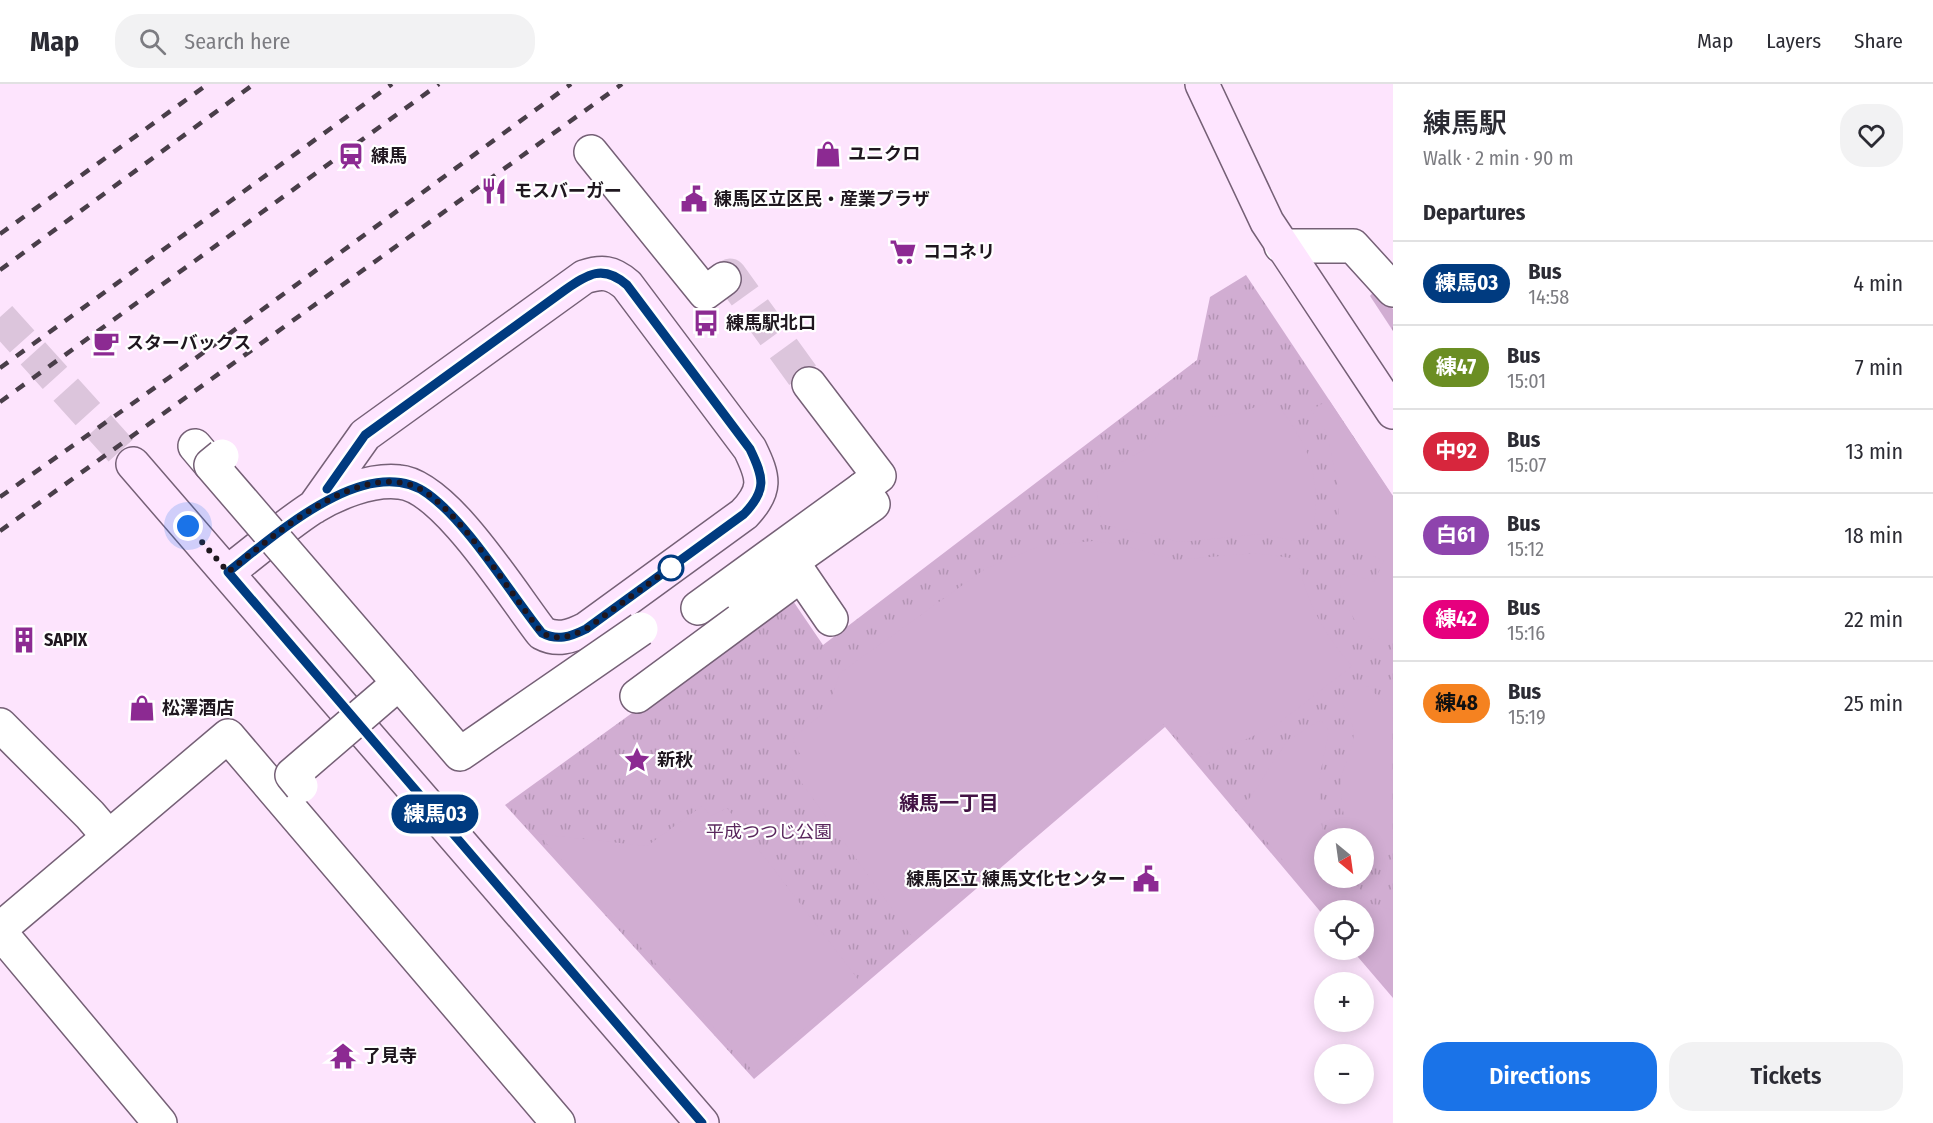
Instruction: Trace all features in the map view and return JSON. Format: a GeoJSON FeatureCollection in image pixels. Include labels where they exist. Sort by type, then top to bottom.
{"type":"FeatureCollection","features":[{"type":"Feature","properties":{"kind":"street"},"geometry":{"type":"LineString","coordinates":[[1202,84],[1281,246],[1393,412]]}},
{"type":"Feature","properties":{"kind":"street"},"geometry":{"type":"LineString","coordinates":[[590,152],[705,293],[724,279]]}},
{"type":"Feature","properties":{"kind":"street"},"geometry":{"type":"LineString","coordinates":[[1281,246],[1353,246],[1393,290]]}},
{"type":"Feature","properties":{"kind":"street"},"geometry":{"type":"LineString","coordinates":[[228,572],[314,507],[368,484],[401,482],[427,493],[458,521],[542,633],[551,638],[570,637],[595,623],[744,514],[757,501],[762,487],[761,470],[750,449],[627,285],[615,275],[600,272],[584,277],[565,290],[365,435],[314,507]]}},
{"type":"Feature","properties":{"kind":"street"},"geometry":{"type":"LineString","coordinates":[[698,608],[879,476],[809,384]]}},
{"type":"Feature","properties":{"kind":"street"},"geometry":{"type":"LineString","coordinates":[[210,456],[460,754],[641,629]]}},
{"type":"Feature","properties":{"kind":"street"},"geometry":{"type":"LineString","coordinates":[[133,464],[702,1123]]}},
{"type":"Feature","properties":{"kind":"street"},"geometry":{"type":"LineString","coordinates":[[751,610],[742,597],[873,504],[862,489]]}},
{"type":"Feature","properties":{"kind":"street"},"geometry":{"type":"LineString","coordinates":[[637,696],[801,574],[831,619]]}},
{"type":"Feature","properties":{"kind":"street"},"geometry":{"type":"LineString","coordinates":[[301,786],[291,775],[399,683]]}},
{"type":"Feature","properties":{"kind":"street"},"geometry":{"type":"LineString","coordinates":[[0,725],[108,836]]}},
{"type":"Feature","properties":{"kind":"street"},"geometry":{"type":"LineString","coordinates":[[160,1123],[0,931],[108,836],[228,736],[558,1123]]}},
{"type":"Feature","properties":{"kind":"green space","name":"平成つつじ公園"},"geometry":{"type":"Polygon","coordinates":[[[1246,275],[1393,496],[1393,998],[1374,976],[1374,972],[1371,972],[1361,960],[1374,960],[1374,900],[1314,900],[1314,904],[1165,727],[754,1079],[505,805],[791,598],[823,645],[1197,360],[1210,297],[1246,275]]]}},
{"type":"Feature","properties":{"kind":"green space"},"geometry":{"type":"Polygon","coordinates":[[[1375,290],[1393,309],[1393,331],[1370,296],[1375,290]]]}},
{"type":"Feature","properties":{"kind":"green space"},"geometry":{"type":"Polygon","coordinates":[[[1275,400],[1302,442],[1312,468],[1316,503],[1310,535],[1296,541],[1261,534],[1181,542],[1101,524],[1096,482],[1100,474],[1149,447],[1167,423],[1182,415],[1212,417],[1239,413],[1275,400]]]}},
{"type":"Feature","properties":{"kind":"green space"},"geometry":{"type":"Polygon","coordinates":[[[1329,400],[1393,497],[1393,625],[1375,641],[1356,623],[1339,581],[1352,574],[1374,582],[1384,560],[1356,550],[1339,530],[1339,492],[1327,433],[1311,410],[1329,400]]]}},
{"type":"Feature","properties":{"kind":"green space"},"geometry":{"type":"Polygon","coordinates":[[[1093,541],[1117,544],[1176,560],[1255,553],[1298,559],[1305,589],[1317,616],[1333,642],[1352,666],[1279,723],[1249,738],[1196,758],[1165,723],[913,938],[786,761],[800,754],[792,739],[827,710],[840,673],[985,569],[1040,546],[1093,541]]]}},
{"type":"Feature","properties":{"kind":"green space"},"geometry":{"type":"Polygon","coordinates":[[[1369,686],[1377,696],[1393,703],[1391,784],[1393,847],[1374,868],[1374,828],[1349,828],[1342,802],[1342,775],[1354,732],[1342,703],[1356,691],[1369,686]]]}},
{"type":"Feature","properties":{"kind":"green space"},"geometry":{"type":"Polygon","coordinates":[[[1321,720],[1329,731],[1319,779],[1319,807],[1322,828],[1314,828],[1314,888],[1359,888],[1368,900],[1317,900],[1241,811],[1288,740],[1321,720]]]}},
{"type":"Feature","properties":{"kind":"green space"},"geometry":{"type":"Polygon","coordinates":[[[702,806],[711,816],[727,808],[860,982],[754,1072],[538,834],[647,846],[702,806]]]}},
{"type":"Feature","properties":{"kind":"green space"},"geometry":{"type":"Polygon","coordinates":[[[1374,905],[1393,910],[1393,992],[1366,960],[1374,960],[1374,905]]]}},
{"type":"Feature","properties":{"kind":"tunnel"},"geometry":{"type":"LineString","coordinates":[[724,279],[730,275],[809,384]]}},
{"type":"Feature","properties":{"kind":"tunnel"},"geometry":{"type":"LineString","coordinates":[[0,317],[133,464]]}},
{"type":"Feature","properties":{"kind":"railway"},"geometry":{"type":"LineString","coordinates":[[0,234],[208,84]]}},
{"type":"Feature","properties":{"kind":"railway"},"geometry":{"type":"LineString","coordinates":[[0,270],[254,84]]}},
{"type":"Feature","properties":{"kind":"railway"},"geometry":{"type":"LineString","coordinates":[[0,368],[392,84]]}},
{"type":"Feature","properties":{"kind":"railway"},"geometry":{"type":"LineString","coordinates":[[0,402],[439,84]]}},
{"type":"Feature","properties":{"kind":"railway"},"geometry":{"type":"LineString","coordinates":[[0,497],[170,377],[571,84]]}},
{"type":"Feature","properties":{"kind":"railway"},"geometry":{"type":"LineString","coordinates":[[0,531],[622,84]]}},
{"type":"Feature","properties":{"kind":"bus line","name":"練馬03"},"geometry":{"type":"LineString","coordinates":[[327,489],[365,435],[526,316],[584,277],[600,272],[615,275],[627,285],[750,449],[761,470],[762,487],[757,501],[744,514],[621,604],[586,629],[570,637],[551,638],[542,633],[458,521],[427,493],[401,482],[368,484],[314,507],[228,572],[702,1123]]}},
{"type":"Feature","properties":{"kind":"place","name":"ユニクロ"},"geometry":{"type":"Point","coordinates":[828,154]}},
{"type":"Feature","properties":{"kind":"place","name":"練馬"},"geometry":{"type":"Point","coordinates":[351,156]}},
{"type":"Feature","properties":{"kind":"place","name":"モスバーガー"},"geometry":{"type":"Point","coordinates":[494,191]}},
{"type":"Feature","properties":{"kind":"place","name":"練馬区立区民・産業プラザ"},"geometry":{"type":"Point","coordinates":[694,199]}},
{"type":"Feature","properties":{"kind":"place","name":"ココネリ"},"geometry":{"type":"Point","coordinates":[903,252]}},
{"type":"Feature","properties":{"kind":"place","name":"練馬駅北口"},"geometry":{"type":"Point","coordinates":[706,323]}},
{"type":"Feature","properties":{"kind":"place","name":"スターバックス"},"geometry":{"type":"Point","coordinates":[106,343]}},
{"type":"Feature","properties":{"kind":"place","name":"SAPIX"},"geometry":{"type":"Point","coordinates":[24,640]}},
{"type":"Feature","properties":{"kind":"place","name":"松澤酒店"},"geometry":{"type":"Point","coordinates":[142,708]}},
{"type":"Feature","properties":{"kind":"place","name":"新秋"},"geometry":{"type":"Point","coordinates":[637,760]}},
{"type":"Feature","properties":{"kind":"place","name":"練馬区立 練馬文化センター"},"geometry":{"type":"Point","coordinates":[1146,879]}},
{"type":"Feature","properties":{"kind":"place","name":"了見寺"},"geometry":{"type":"Point","coordinates":[343,1056]}},
{"type":"Feature","properties":{"kind":"district","name":"練馬一丁目"},"geometry":{"type":"Point","coordinates":[949,803]}},
{"type":"Feature","properties":{"kind":"route"},"geometry":{"type":"LineString","coordinates":[[188,526],[228,572],[314,507],[368,484],[401,482],[427,493],[458,521],[522,608],[542,633],[551,638],[570,637],[586,629],[673,566],[671,568]]}}]}
